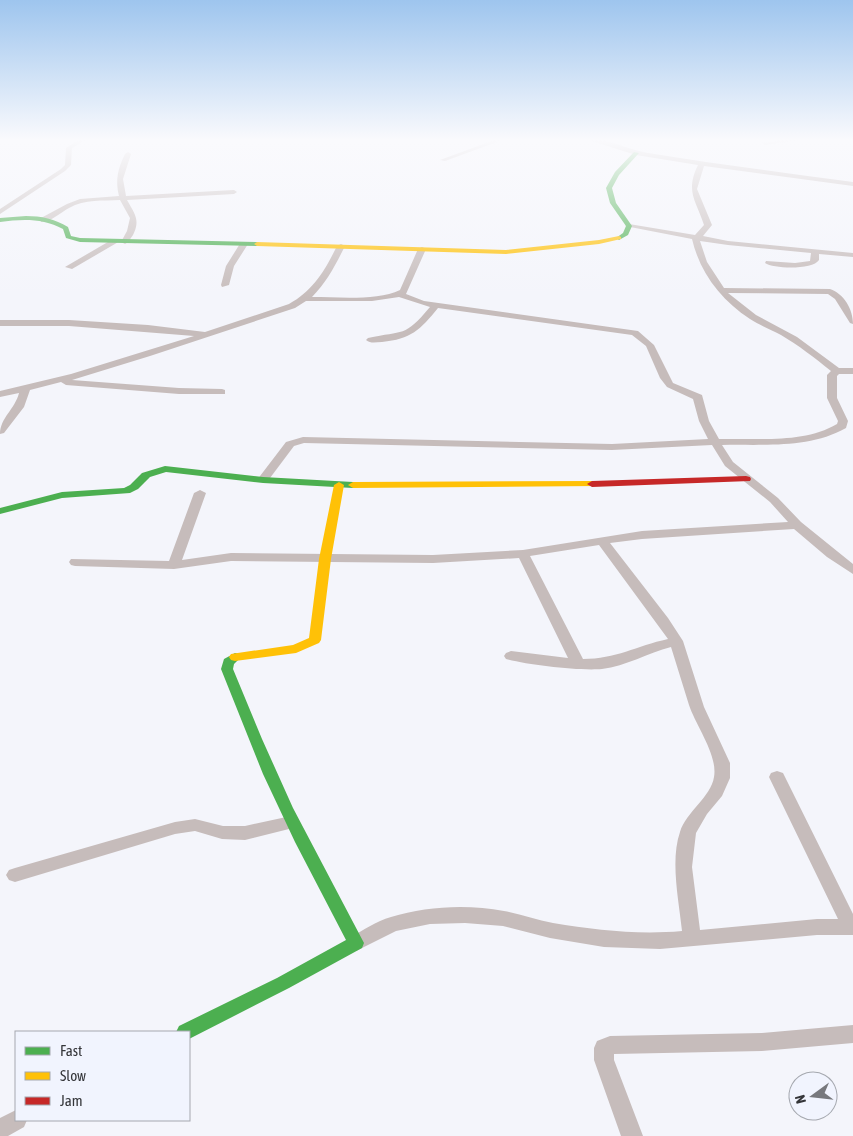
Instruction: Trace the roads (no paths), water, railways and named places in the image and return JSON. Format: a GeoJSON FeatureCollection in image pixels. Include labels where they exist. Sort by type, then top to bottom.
{"type":"FeatureCollection","features":[{"type":"Feature","properties":{"kind":"street"},"geometry":{"type":"LineString","coordinates":[[0,212],[30,192]]}},
{"type":"Feature","properties":{"kind":"street"},"geometry":{"type":"LineString","coordinates":[[69,267],[120,242],[134,228],[135,220],[121,192]]}},
{"type":"Feature","properties":{"kind":"street"},"geometry":{"type":"LineString","coordinates":[[44,220],[75,202],[234,192]]}},
{"type":"Feature","properties":{"kind":"street"},"geometry":{"type":"LineString","coordinates":[[607,192],[610,200],[629,226],[696,238],[853,255]]}},
{"type":"Feature","properties":{"kind":"street"},"geometry":{"type":"LineString","coordinates":[[695,192],[708,225],[705,231],[696,238]]}},
{"type":"Feature","properties":{"kind":"street"},"geometry":{"type":"LineString","coordinates":[[0,220],[44,220],[62,225],[66,228],[68,237],[72,239],[120,242],[341,246],[473,252],[538,250],[618,238],[626,234],[629,226]]}},
{"type":"Feature","properties":{"kind":"street"},"geometry":{"type":"LineString","coordinates":[[696,238],[702,262],[721,290],[735,304],[754,318],[812,350],[837,371]]}},
{"type":"Feature","properties":{"kind":"street"},"geometry":{"type":"LineString","coordinates":[[226,285],[230,266],[244,244]]}},
{"type":"Feature","properties":{"kind":"street"},"geometry":{"type":"LineString","coordinates":[[0,394],[125,362],[292,306],[306,299],[322,283],[341,246]]}},
{"type":"Feature","properties":{"kind":"street"},"geometry":{"type":"LineString","coordinates":[[401,295],[422,249]]}},
{"type":"Feature","properties":{"kind":"street"},"geometry":{"type":"LineString","coordinates":[[769,263],[813,263],[815,252]]}},
{"type":"Feature","properties":{"kind":"street"},"geometry":{"type":"LineString","coordinates":[[721,290],[830,292],[838,297],[853,321]]}},
{"type":"Feature","properties":{"kind":"street"},"geometry":{"type":"LineString","coordinates":[[306,299],[385,298],[401,295],[436,306],[635,333],[646,339],[653,347],[670,385],[698,397],[704,421],[714,442],[730,464],[774,500],[797,525],[853,570]]}},
{"type":"Feature","properties":{"kind":"street"},"geometry":{"type":"LineString","coordinates":[[372,340],[406,336],[414,332],[436,306]]}},
{"type":"Feature","properties":{"kind":"street"},"geometry":{"type":"LineString","coordinates":[[0,323],[69,323],[207,334]]}},
{"type":"Feature","properties":{"kind":"street"},"geometry":{"type":"LineString","coordinates":[[263,480],[290,444],[303,440],[602,447],[804,438],[826,435],[836,431],[842,426],[843,421],[832,398],[832,375],[837,371],[853,371]]}},
{"type":"Feature","properties":{"kind":"street"},"geometry":{"type":"LineString","coordinates":[[56,381],[179,391],[222,392]]}},
{"type":"Feature","properties":{"kind":"street"},"geometry":{"type":"LineString","coordinates":[[0,431],[20,408],[25,388]]}},
{"type":"Feature","properties":{"kind":"street"},"geometry":{"type":"LineString","coordinates":[[0,511],[62,496],[114,494],[126,491],[134,487],[146,475],[165,469],[263,480],[339,485],[629,484],[746,479]]}},
{"type":"Feature","properties":{"kind":"street"},"geometry":{"type":"LineString","coordinates":[[339,485],[325,559],[315,640],[308,646],[296,650],[241,655],[232,658],[228,662],[227,669],[242,711],[291,822],[319,878],[356,942]]}},
{"type":"Feature","properties":{"kind":"street"},"geometry":{"type":"LineString","coordinates":[[174,565],[200,493]]}},
{"type":"Feature","properties":{"kind":"street"},"geometry":{"type":"LineString","coordinates":[[75,562],[174,565],[230,557],[433,560],[524,554],[650,535],[797,525]]}},
{"type":"Feature","properties":{"kind":"street"},"geometry":{"type":"LineString","coordinates":[[602,541],[663,620],[676,641],[697,707],[722,763],[722,778],[714,796],[701,810],[688,832],[684,867],[692,939]]}},
{"type":"Feature","properties":{"kind":"street"},"geometry":{"type":"LineString","coordinates":[[524,554],[578,664]]}},
{"type":"Feature","properties":{"kind":"street"},"geometry":{"type":"LineString","coordinates":[[511,656],[578,664],[602,664],[676,641]]}},
{"type":"Feature","properties":{"kind":"street"},"geometry":{"type":"LineString","coordinates":[[187,1031],[283,983],[392,924],[430,916],[465,915],[503,918],[550,930],[604,939],[660,941],[852,926],[777,777]]}},
{"type":"Feature","properties":{"kind":"street"},"geometry":{"type":"LineString","coordinates":[[15,876],[175,828],[195,825],[209,827],[222,832],[245,834],[291,822]]}},
{"type":"Feature","properties":{"kind":"street"},"geometry":{"type":"LineString","coordinates":[[632,1136],[604,1060],[604,1048],[610,1045],[741,1043],[817,1039],[853,1034]]}},
{"type":"Feature","properties":{"kind":"street"},"geometry":{"type":"LineString","coordinates":[[0,1129],[15,1121]]}}]}
